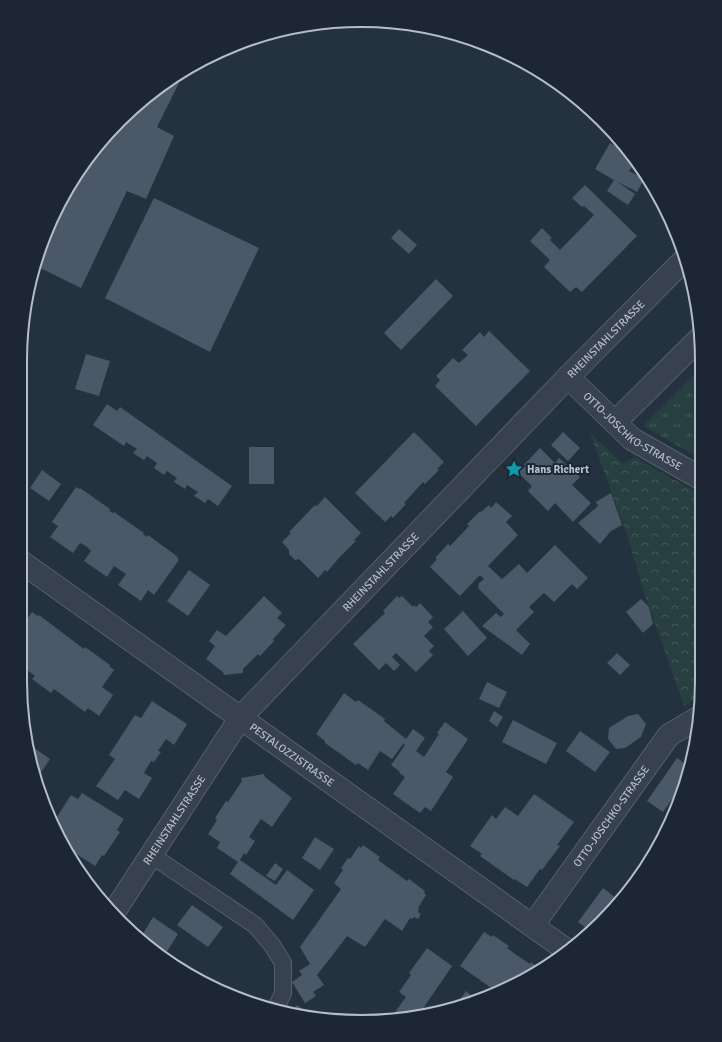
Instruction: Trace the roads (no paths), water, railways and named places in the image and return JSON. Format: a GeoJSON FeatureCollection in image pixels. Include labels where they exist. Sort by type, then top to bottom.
{"type":"FeatureCollection","features":[{"type":"Feature","properties":{"kind":"street","name":"RHEINSTAHLSTRASSE"},"geometry":{"type":"LineString","coordinates":[[117,908],[241,717],[568,377],[680,264]]}},
{"type":"Feature","properties":{"kind":"street"},"geometry":{"type":"LineString","coordinates":[[615,422],[694,344]]}},
{"type":"Feature","properties":{"kind":"street","name":"OTTO-JOSCHKO-STRASSE"},"geometry":{"type":"LineString","coordinates":[[568,377],[632,439],[695,475]]}},
{"type":"Feature","properties":{"kind":"street","name":"PESTALOZZISTRASSE"},"geometry":{"type":"LineString","coordinates":[[27,566],[563,947]]}},
{"type":"Feature","properties":{"kind":"street","name":"OTTO-JOSCHKO-STRASSE"},"geometry":{"type":"LineString","coordinates":[[533,925],[669,735],[692,721]]}},
{"type":"Feature","properties":{"kind":"lane"},"geometry":{"type":"LineString","coordinates":[[151,855],[255,925],[272,945],[283,963],[283,993],[278,1005]]}},
{"type":"Feature","properties":{"kind":"place","name":"Hans Richert"},"geometry":{"type":"Point","coordinates":[514,469]}}]}
